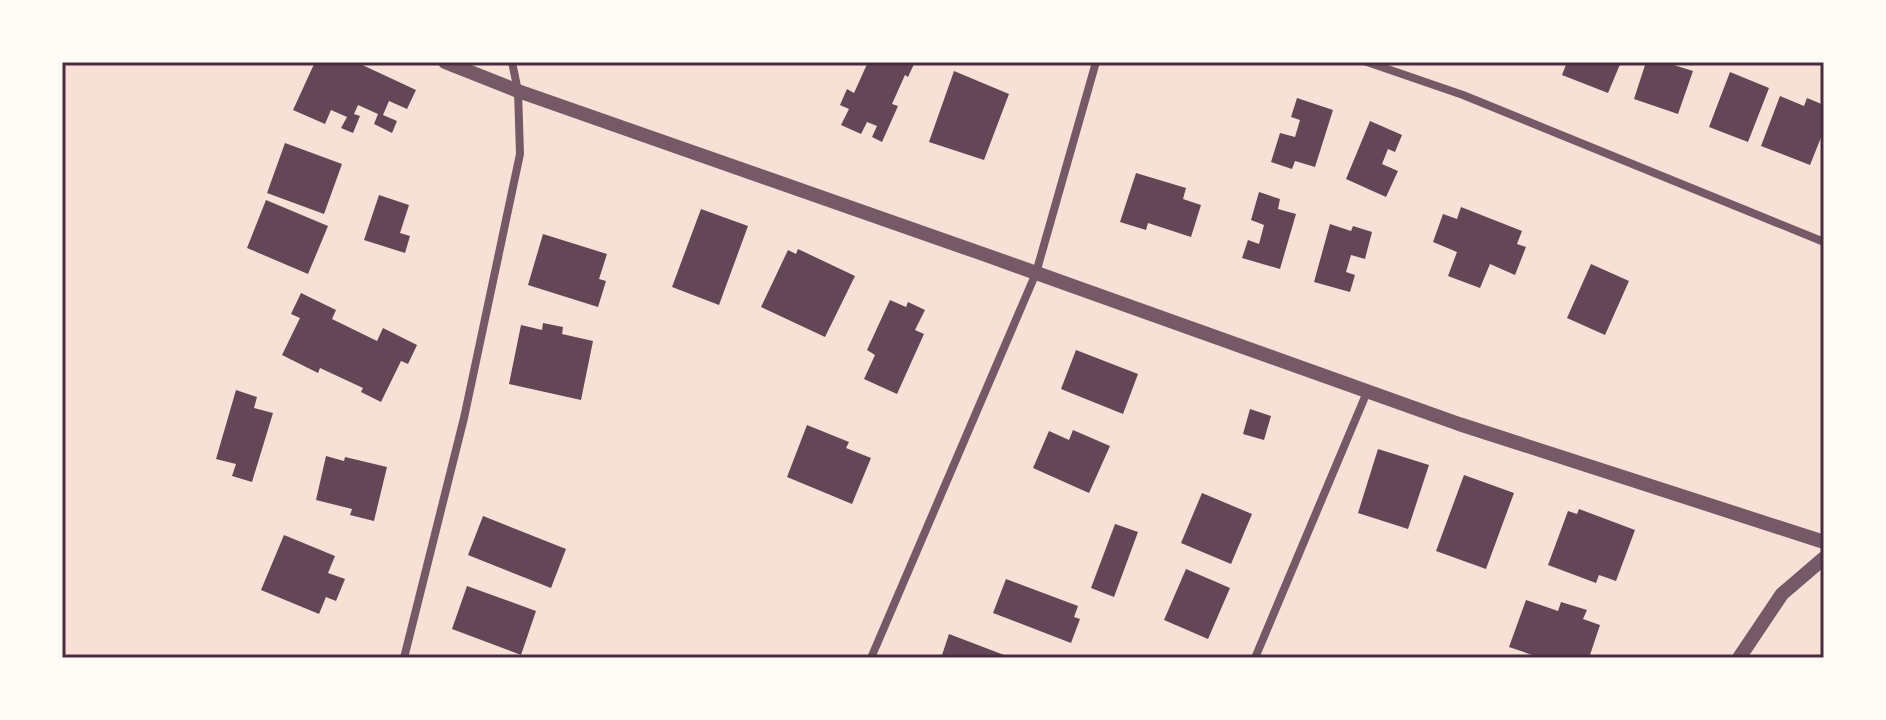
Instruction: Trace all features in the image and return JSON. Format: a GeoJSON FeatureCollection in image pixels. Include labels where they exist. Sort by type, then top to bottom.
{"type":"FeatureCollection","features":[{"type":"Feature","properties":{"kind":"street"},"geometry":{"type":"LineString","coordinates":[[445,62],[518,91],[1367,392],[1824,542]]}},
{"type":"Feature","properties":{"kind":"street"},"geometry":{"type":"LineString","coordinates":[[404,658],[464,418],[520,154],[518,91],[512,62]]}},
{"type":"Feature","properties":{"kind":"street"},"geometry":{"type":"LineString","coordinates":[[871,658],[1036,273],[1096,62]]}},
{"type":"Feature","properties":{"kind":"street"},"geometry":{"type":"LineString","coordinates":[[1367,62],[1463,95],[1824,242]]}},
{"type":"Feature","properties":{"kind":"street"},"geometry":{"type":"LineString","coordinates":[[1255,658],[1367,392]]}},
{"type":"Feature","properties":{"kind":"street"},"geometry":{"type":"LineString","coordinates":[[1739,658],[1782,594],[1824,558]]}},
{"type":"Feature","properties":{"kind":"building"},"geometry":{"type":"Polygon","coordinates":[[[315,62],[356,62],[416,90],[407,109],[389,101],[383,115],[397,121],[392,133],[374,124],[378,114],[358,105],[354,114],[360,116],[353,133],[341,128],[347,117],[331,110],[325,124],[293,110],[315,62]]]}},
{"type":"Feature","properties":{"kind":"building"},"geometry":{"type":"Polygon","coordinates":[[[868,62],[915,62],[908,77],[905,75],[892,104],[898,106],[882,142],[872,137],[877,126],[867,122],[861,134],[841,125],[849,109],[840,105],[847,89],[854,93],[868,62]]]}},
{"type":"Feature","properties":{"kind":"building"},"geometry":{"type":"Polygon","coordinates":[[[1567,62],[1621,62],[1608,93],[1562,75],[1567,62]]]}},
{"type":"Feature","properties":{"kind":"building"},"geometry":{"type":"Polygon","coordinates":[[[1646,62],[1664,62],[1693,71],[1678,114],[1634,99],[1646,62]]]}},
{"type":"Feature","properties":{"kind":"building"},"geometry":{"type":"Polygon","coordinates":[[[954,71],[1009,94],[984,160],[929,142],[954,71]]]}},
{"type":"Feature","properties":{"kind":"building"},"geometry":{"type":"Polygon","coordinates":[[[1730,72],[1769,88],[1748,142],[1709,127],[1730,72]]]}},
{"type":"Feature","properties":{"kind":"building"},"geometry":{"type":"Polygon","coordinates":[[[1780,96],[1804,106],[1807,98],[1824,105],[1824,130],[1810,165],[1761,146],[1780,96]]]}},
{"type":"Feature","properties":{"kind":"building"},"geometry":{"type":"Polygon","coordinates":[[[1297,98],[1333,110],[1315,167],[1295,161],[1292,169],[1271,162],[1280,133],[1295,137],[1300,120],[1291,117],[1297,98]]]}},
{"type":"Feature","properties":{"kind":"building"},"geometry":{"type":"Polygon","coordinates":[[[1370,121],[1402,135],[1395,152],[1388,149],[1382,164],[1398,171],[1386,197],[1346,179],[1370,121]]]}},
{"type":"Feature","properties":{"kind":"building"},"geometry":{"type":"Polygon","coordinates":[[[285,143],[342,164],[324,214],[267,193],[285,143]]]}},
{"type":"Feature","properties":{"kind":"building"},"geometry":{"type":"Polygon","coordinates":[[[1136,173],[1186,188],[1183,199],[1201,205],[1191,237],[1148,223],[1146,230],[1120,222],[1136,173]]]}},
{"type":"Feature","properties":{"kind":"building"},"geometry":{"type":"Polygon","coordinates":[[[1259,192],[1280,199],[1278,209],[1296,214],[1280,269],[1242,258],[1248,240],[1259,244],[1264,225],[1251,220],[1259,192]]]}},
{"type":"Feature","properties":{"kind":"building"},"geometry":{"type":"Polygon","coordinates":[[[379,195],[409,205],[400,233],[410,236],[405,253],[364,240],[379,195]]]}},
{"type":"Feature","properties":{"kind":"building"},"geometry":{"type":"Polygon","coordinates":[[[266,200],[328,226],[308,274],[247,248],[266,200]]]}},
{"type":"Feature","properties":{"kind":"building"},"geometry":{"type":"Polygon","coordinates":[[[1461,207],[1522,231],[1517,244],[1526,247],[1515,275],[1490,264],[1480,288],[1448,276],[1457,252],[1433,242],[1443,214],[1457,219],[1461,207]]]}},
{"type":"Feature","properties":{"kind":"building"},"geometry":{"type":"Polygon","coordinates":[[[701,209],[748,226],[719,305],[672,287],[701,209]]]}},
{"type":"Feature","properties":{"kind":"building"},"geometry":{"type":"Polygon","coordinates":[[[1330,224],[1351,231],[1353,226],[1372,232],[1365,259],[1351,255],[1346,272],[1355,275],[1350,292],[1314,282],[1330,224]]]}},
{"type":"Feature","properties":{"kind":"building"},"geometry":{"type":"Polygon","coordinates":[[[543,234],[607,254],[599,279],[606,281],[598,307],[528,285],[543,234]]]}},
{"type":"Feature","properties":{"kind":"building"},"geometry":{"type":"Polygon","coordinates":[[[798,249],[855,276],[825,337],[761,307],[788,250],[796,254],[798,249]]]}},
{"type":"Feature","properties":{"kind":"building"},"geometry":{"type":"Polygon","coordinates":[[[1591,264],[1629,281],[1605,335],[1567,318],[1591,264]]]}},
{"type":"Feature","properties":{"kind":"building"},"geometry":{"type":"Polygon","coordinates":[[[301,293],[336,310],[332,319],[377,341],[383,328],[417,345],[408,364],[401,361],[381,402],[361,392],[363,388],[320,368],[318,373],[282,355],[300,318],[291,314],[301,293]]]}},
{"type":"Feature","properties":{"kind":"building"},"geometry":{"type":"Polygon","coordinates":[[[890,300],[906,307],[908,302],[925,310],[915,330],[924,334],[897,394],[864,379],[875,355],[867,350],[890,300]]]}},
{"type":"Feature","properties":{"kind":"building"},"geometry":{"type":"Polygon","coordinates":[[[543,323],[563,327],[562,334],[593,341],[581,400],[509,384],[521,325],[542,330],[543,323]]]}},
{"type":"Feature","properties":{"kind":"building"},"geometry":{"type":"Polygon","coordinates":[[[1076,350],[1138,374],[1123,414],[1061,389],[1076,350]]]}},
{"type":"Feature","properties":{"kind":"building"},"geometry":{"type":"Polygon","coordinates":[[[236,390],[257,397],[254,408],[273,413],[252,482],[232,476],[236,464],[216,459],[236,390]]]}},
{"type":"Feature","properties":{"kind":"building"},"geometry":{"type":"Polygon","coordinates":[[[1250,409],[1271,416],[1264,440],[1243,434],[1250,409]]]}},
{"type":"Feature","properties":{"kind":"building"},"geometry":{"type":"Polygon","coordinates":[[[807,425],[849,442],[846,448],[871,458],[852,504],[787,477],[807,425]]]}},
{"type":"Feature","properties":{"kind":"building"},"geometry":{"type":"Polygon","coordinates":[[[1073,430],[1110,446],[1089,493],[1033,468],[1049,431],[1069,440],[1073,430]]]}},
{"type":"Feature","properties":{"kind":"building"},"geometry":{"type":"Polygon","coordinates":[[[1378,449],[1429,465],[1408,529],[1358,513],[1378,449]]]}},
{"type":"Feature","properties":{"kind":"building"},"geometry":{"type":"Polygon","coordinates":[[[326,456],[387,467],[374,521],[350,515],[352,509],[316,500],[326,456]]]}},
{"type":"Feature","properties":{"kind":"building"},"geometry":{"type":"Polygon","coordinates":[[[1464,475],[1514,493],[1486,569],[1436,551],[1464,475]]]}},
{"type":"Feature","properties":{"kind":"building"},"geometry":{"type":"Polygon","coordinates":[[[1202,493],[1252,514],[1231,564],[1181,543],[1202,493]]]}},
{"type":"Feature","properties":{"kind":"building"},"geometry":{"type":"Polygon","coordinates":[[[1579,509],[1635,530],[1616,581],[1599,575],[1596,583],[1548,565],[1568,511],[1577,514],[1579,509]]]}},
{"type":"Feature","properties":{"kind":"building"},"geometry":{"type":"Polygon","coordinates":[[[483,516],[566,549],[551,588],[468,555],[483,516]]]}},
{"type":"Feature","properties":{"kind":"building"},"geometry":{"type":"Polygon","coordinates":[[[1115,524],[1138,532],[1114,597],[1091,588],[1115,524]]]}},
{"type":"Feature","properties":{"kind":"building"},"geometry":{"type":"Polygon","coordinates":[[[284,535],[335,556],[328,573],[345,579],[336,601],[326,597],[319,614],[261,590],[284,535]]]}},
{"type":"Feature","properties":{"kind":"building"},"geometry":{"type":"Polygon","coordinates":[[[1186,569],[1230,588],[1208,639],[1164,620],[1186,569]]]}},
{"type":"Feature","properties":{"kind":"building"},"geometry":{"type":"Polygon","coordinates":[[[1006,579],[1078,606],[1074,617],[1080,619],[1071,643],[993,613],[1006,579]]]}},
{"type":"Feature","properties":{"kind":"building"},"geometry":{"type":"Polygon","coordinates":[[[467,586],[536,611],[521,655],[452,629],[467,586]]]}},
{"type":"Feature","properties":{"kind":"building"},"geometry":{"type":"Polygon","coordinates":[[[1526,600],[1558,611],[1561,602],[1587,610],[1583,619],[1600,625],[1589,658],[1541,658],[1509,647],[1526,600]]]}},
{"type":"Feature","properties":{"kind":"building"},"geometry":{"type":"Polygon","coordinates":[[[949,634],[1012,658],[941,658],[949,634]]]}}]}
